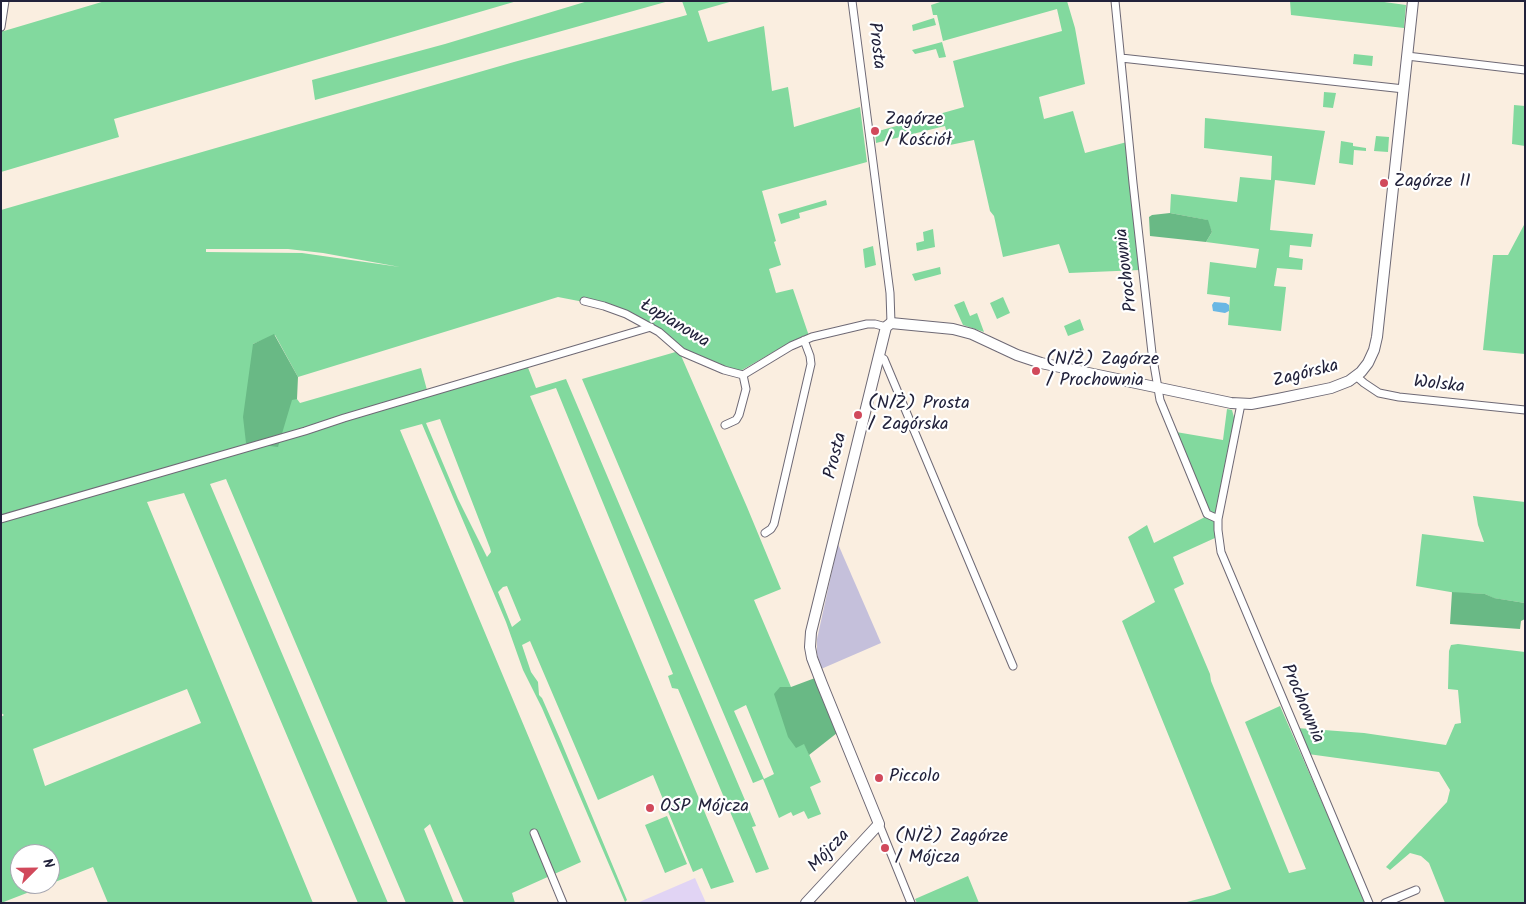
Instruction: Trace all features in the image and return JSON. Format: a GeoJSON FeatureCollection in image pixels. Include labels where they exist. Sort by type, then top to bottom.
{"type":"FeatureCollection","features":[{"type":"Feature","properties":{"kind":"street"},"geometry":{"type":"LineString","coordinates":[[1,28],[5,1]]}},
{"type":"Feature","properties":{"kind":"street","name":"Prosta"},"geometry":{"type":"LineString","coordinates":[[852,1],[890,293],[888,325],[878,356],[811,632],[810,647],[822,684],[911,903]]}},
{"type":"Feature","properties":{"kind":"street","name":"Prochownia"},"geometry":{"type":"LineString","coordinates":[[1116,1],[1133,183],[1152,353],[1160,400],[1207,514],[1218,519]]}},
{"type":"Feature","properties":{"kind":"street","name":"Zagórska"},"geometry":{"type":"LineString","coordinates":[[888,325],[932,326],[962,331],[983,338],[1017,355],[1041,363],[1231,403],[1260,402],[1331,388],[1349,381],[1364,368],[1371,358],[1377,337],[1413,1]]}},
{"type":"Feature","properties":{"kind":"street"},"geometry":{"type":"LineString","coordinates":[[1407,56],[1525,70]]}},
{"type":"Feature","properties":{"kind":"street"},"geometry":{"type":"LineString","coordinates":[[1121,58],[1404,88]]}},
{"type":"Feature","properties":{"kind":"street","name":"Łopianowa"},"geometry":{"type":"LineString","coordinates":[[584,301],[626,314],[668,339],[682,352],[724,370],[743,375]]}},
{"type":"Feature","properties":{"kind":"street"},"geometry":{"type":"LineString","coordinates":[[725,425],[736,420],[740,415],[746,389],[743,375],[804,340],[867,324],[888,325]]}},
{"type":"Feature","properties":{"kind":"street"},"geometry":{"type":"LineString","coordinates":[[1,518],[305,431],[651,328]]}},
{"type":"Feature","properties":{"kind":"street"},"geometry":{"type":"LineString","coordinates":[[765,533],[771,530],[774,524],[811,364],[804,340]]}},
{"type":"Feature","properties":{"kind":"street"},"geometry":{"type":"LineString","coordinates":[[878,356],[884,359],[1014,666]]}},
{"type":"Feature","properties":{"kind":"street","name":"Wolska"},"geometry":{"type":"LineString","coordinates":[[1356,376],[1379,393],[1399,397],[1525,410]]}},
{"type":"Feature","properties":{"kind":"street","name":"Prochownia"},"geometry":{"type":"LineString","coordinates":[[1241,404],[1218,519],[1218,542],[1224,561],[1368,901]]}},
{"type":"Feature","properties":{"kind":"street","name":"Mójcza"},"geometry":{"type":"LineString","coordinates":[[806,903],[879,824]]}},
{"type":"Feature","properties":{"kind":"street"},"geometry":{"type":"LineString","coordinates":[[534,833],[563,903]]}},
{"type":"Feature","properties":{"kind":"street"},"geometry":{"type":"LineString","coordinates":[[1385,903],[1416,890]]}},
{"type":"Feature","properties":{"kind":"shaded area"},"geometry":{"type":"Polygon","coordinates":[[[838,544],[881,643],[821,669],[817,653],[817,639],[838,544]]]}},
{"type":"Feature","properties":{"kind":"shaded area"},"geometry":{"type":"Polygon","coordinates":[[[695,878],[706,903],[637,903],[695,878]]]}},
{"type":"Feature","properties":{"kind":"green space"},"geometry":{"type":"Polygon","coordinates":[[[105,1],[517,1],[114,119],[119,137],[1,172],[1,2],[5,2],[4,10],[7,9],[4,31],[105,1]]]}},
{"type":"Feature","properties":{"kind":"green space"},"geometry":{"type":"Polygon","coordinates":[[[588,1],[669,1],[315,100],[312,80],[445,44],[588,1]]]}},
{"type":"Feature","properties":{"kind":"green space"},"geometry":{"type":"Polygon","coordinates":[[[682,1],[733,1],[698,11],[708,42],[764,26],[772,91],[788,87],[794,127],[860,107],[867,162],[762,191],[781,265],[769,269],[776,293],[793,289],[809,336],[789,343],[738,371],[682,349],[663,331],[620,309],[558,297],[298,377],[275,335],[253,344],[292,399],[297,399],[300,403],[421,368],[427,390],[525,360],[536,388],[566,379],[756,826],[752,827],[769,869],[756,873],[678,689],[672,688],[668,676],[673,674],[556,388],[530,396],[734,882],[711,889],[702,868],[693,872],[653,775],[598,800],[530,641],[522,645],[531,672],[538,682],[539,695],[560,739],[627,900],[625,902],[542,708],[523,670],[506,622],[422,424],[400,430],[581,862],[512,893],[515,903],[464,903],[430,824],[424,829],[454,903],[406,903],[226,479],[210,484],[388,903],[358,903],[184,493],[147,502],[313,903],[108,903],[93,867],[60,880],[60,844],[10,844],[10,894],[24,894],[1,903],[1,717],[4,715],[1,713],[1,210],[514,62],[687,15],[682,1]],[[206,249],[206,252],[302,253],[400,267],[323,253],[288,249],[206,249]],[[440,419],[426,423],[458,499],[487,557],[491,552],[490,548],[440,419]],[[507,586],[498,592],[512,627],[521,620],[507,586]],[[187,689],[33,749],[45,786],[201,723],[187,689]]]}},
{"type":"Feature","properties":{"kind":"green space"},"geometry":{"type":"Polygon","coordinates":[[[943,1],[1067,1],[1075,28],[1085,84],[1039,97],[1044,119],[1073,111],[1085,153],[1127,142],[1140,270],[1069,273],[1059,244],[1003,257],[994,216],[990,211],[974,140],[950,145],[945,126],[876,143],[875,132],[964,107],[953,61],[1062,31],[1057,9],[943,41],[937,15],[933,15],[931,5],[943,1]]]}},
{"type":"Feature","properties":{"kind":"green space"},"geometry":{"type":"Polygon","coordinates":[[[1290,1],[1377,1],[1406,5],[1404,28],[1291,15],[1290,1]]]}},
{"type":"Feature","properties":{"kind":"green space"},"geometry":{"type":"Polygon","coordinates":[[[934,18],[936,25],[913,31],[912,25],[934,18]]]}},
{"type":"Feature","properties":{"kind":"green space"},"geometry":{"type":"Polygon","coordinates":[[[942,42],[946,57],[939,58],[936,49],[915,54],[912,50],[942,42]]]}},
{"type":"Feature","properties":{"kind":"green space"},"geometry":{"type":"Polygon","coordinates":[[[1354,54],[1373,56],[1372,66],[1353,64],[1354,54]]]}},
{"type":"Feature","properties":{"kind":"green space"},"geometry":{"type":"Polygon","coordinates":[[[1324,92],[1336,93],[1333,108],[1323,107],[1324,92]]]}},
{"type":"Feature","properties":{"kind":"green space"},"geometry":{"type":"Polygon","coordinates":[[[1514,105],[1525,106],[1525,146],[1512,144],[1514,105]]]}},
{"type":"Feature","properties":{"kind":"green space"},"geometry":{"type":"Polygon","coordinates":[[[1205,118],[1325,131],[1315,185],[1275,180],[1270,230],[1313,234],[1311,247],[1290,245],[1289,257],[1303,259],[1302,270],[1277,268],[1274,286],[1286,287],[1281,331],[1228,325],[1230,297],[1207,294],[1210,262],[1256,268],[1259,249],[1206,242],[1212,232],[1207,220],[1170,213],[1171,194],[1237,202],[1240,177],[1271,180],[1272,156],[1204,148],[1205,118]]]}},
{"type":"Feature","properties":{"kind":"green space"},"geometry":{"type":"Polygon","coordinates":[[[1376,136],[1389,137],[1388,152],[1374,151],[1376,136]]]}},
{"type":"Feature","properties":{"kind":"green space"},"geometry":{"type":"Polygon","coordinates":[[[1341,141],[1353,143],[1353,146],[1366,148],[1366,151],[1354,150],[1353,165],[1339,163],[1341,141]]]}},
{"type":"Feature","properties":{"kind":"green space"},"geometry":{"type":"Polygon","coordinates":[[[826,200],[827,205],[799,213],[800,218],[781,224],[778,214],[826,200]]]}},
{"type":"Feature","properties":{"kind":"green space"},"geometry":{"type":"Polygon","coordinates":[[[1170,213],[1208,220],[1212,232],[1206,242],[1150,236],[1149,217],[1170,213]]]}},
{"type":"Feature","properties":{"kind":"green space"},"geometry":{"type":"Polygon","coordinates":[[[1525,219],[1525,354],[1483,350],[1493,255],[1508,255],[1524,225],[1525,219]]]}},
{"type":"Feature","properties":{"kind":"green space"},"geometry":{"type":"Polygon","coordinates":[[[933,229],[935,247],[917,251],[916,243],[924,241],[923,232],[933,229]]]}},
{"type":"Feature","properties":{"kind":"green space"},"geometry":{"type":"Polygon","coordinates":[[[873,246],[876,265],[865,268],[863,249],[873,246]]]}},
{"type":"Feature","properties":{"kind":"green space"},"geometry":{"type":"Polygon","coordinates":[[[940,267],[941,274],[915,281],[912,274],[940,267]]]}},
{"type":"Feature","properties":{"kind":"green space"},"geometry":{"type":"Polygon","coordinates":[[[1003,297],[1010,313],[997,319],[990,303],[1003,297]]]}},
{"type":"Feature","properties":{"kind":"green space"},"geometry":{"type":"Polygon","coordinates":[[[964,301],[970,316],[977,313],[984,332],[963,325],[954,305],[964,301]]]}},
{"type":"Feature","properties":{"kind":"green space"},"geometry":{"type":"Polygon","coordinates":[[[1080,319],[1084,330],[1068,336],[1064,326],[1080,319]]]}},
{"type":"Feature","properties":{"kind":"green space"},"geometry":{"type":"Polygon","coordinates":[[[274,334],[298,377],[297,399],[292,400],[278,447],[246,443],[243,417],[253,344],[274,334]]]}},
{"type":"Feature","properties":{"kind":"green space"},"geometry":{"type":"Polygon","coordinates":[[[679,351],[781,589],[754,600],[791,687],[780,687],[821,782],[810,787],[821,814],[808,819],[804,811],[793,816],[791,812],[779,818],[763,779],[753,783],[582,379],[679,351]],[[746,705],[734,711],[764,779],[774,774],[746,705]]]}},
{"type":"Feature","properties":{"kind":"green space"},"geometry":{"type":"Polygon","coordinates":[[[1227,409],[1232,410],[1235,421],[1216,513],[1214,515],[1210,514],[1176,432],[1223,440],[1227,409]]]}},
{"type":"Feature","properties":{"kind":"green space"},"geometry":{"type":"Polygon","coordinates":[[[1473,496],[1525,502],[1525,603],[1493,598],[1485,594],[1456,593],[1416,586],[1422,534],[1484,542],[1478,525],[1473,496]]]}},
{"type":"Feature","properties":{"kind":"green space"},"geometry":{"type":"Polygon","coordinates":[[[1205,517],[1215,522],[1215,538],[1173,557],[1184,584],[1174,589],[1289,873],[1306,869],[1245,722],[1280,706],[1366,903],[1183,903],[1231,889],[1122,621],[1155,602],[1128,537],[1147,525],[1154,543],[1205,517]]]}},
{"type":"Feature","properties":{"kind":"green space"},"geometry":{"type":"Polygon","coordinates":[[[1452,592],[1485,594],[1494,598],[1525,603],[1525,619],[1521,621],[1520,629],[1450,624],[1452,592]]]}},
{"type":"Feature","properties":{"kind":"green space"},"geometry":{"type":"Polygon","coordinates":[[[1458,644],[1525,652],[1525,903],[1445,903],[1429,863],[1421,856],[1410,853],[1390,870],[1386,867],[1447,802],[1450,790],[1439,772],[1308,754],[1297,728],[1364,733],[1446,745],[1455,724],[1461,723],[1458,690],[1448,689],[1449,651],[1451,645],[1458,644]]]}},
{"type":"Feature","properties":{"kind":"green space"},"geometry":{"type":"Polygon","coordinates":[[[815,678],[837,733],[809,755],[804,744],[796,748],[788,737],[774,694],[780,687],[791,687],[815,678]]]}},
{"type":"Feature","properties":{"kind":"green space"},"geometry":{"type":"Polygon","coordinates":[[[667,816],[687,864],[665,873],[645,825],[667,816]]]}},
{"type":"Feature","properties":{"kind":"green space"},"geometry":{"type":"Polygon","coordinates":[[[968,876],[979,903],[917,903],[915,899],[968,876]]]}},
{"type":"Feature","properties":{"kind":"water"},"geometry":{"type":"Polygon","coordinates":[[[1214,302],[1226,303],[1229,305],[1229,311],[1225,313],[1213,311],[1212,305],[1214,302]]]}},
{"type":"Feature","properties":{"kind":"place","name":"Zagórze / Kościół"},"geometry":{"type":"Point","coordinates":[875,131]}},
{"type":"Feature","properties":{"kind":"place","name":"Zagórze II"},"geometry":{"type":"Point","coordinates":[1384,183]}},
{"type":"Feature","properties":{"kind":"place","name":"(N/Ż) Zagórze / Prochownia"},"geometry":{"type":"Point","coordinates":[1036,371]}},
{"type":"Feature","properties":{"kind":"place","name":"(N/Ż) Prosta / Zagórska"},"geometry":{"type":"Point","coordinates":[858,415]}},
{"type":"Feature","properties":{"kind":"place","name":"Piccolo"},"geometry":{"type":"Point","coordinates":[879,778]}},
{"type":"Feature","properties":{"kind":"place","name":"OSP Mójcza"},"geometry":{"type":"Point","coordinates":[650,808]}},
{"type":"Feature","properties":{"kind":"place","name":"(N/Ż) Zagórze / Mójcza"},"geometry":{"type":"Point","coordinates":[885,848]}}]}
